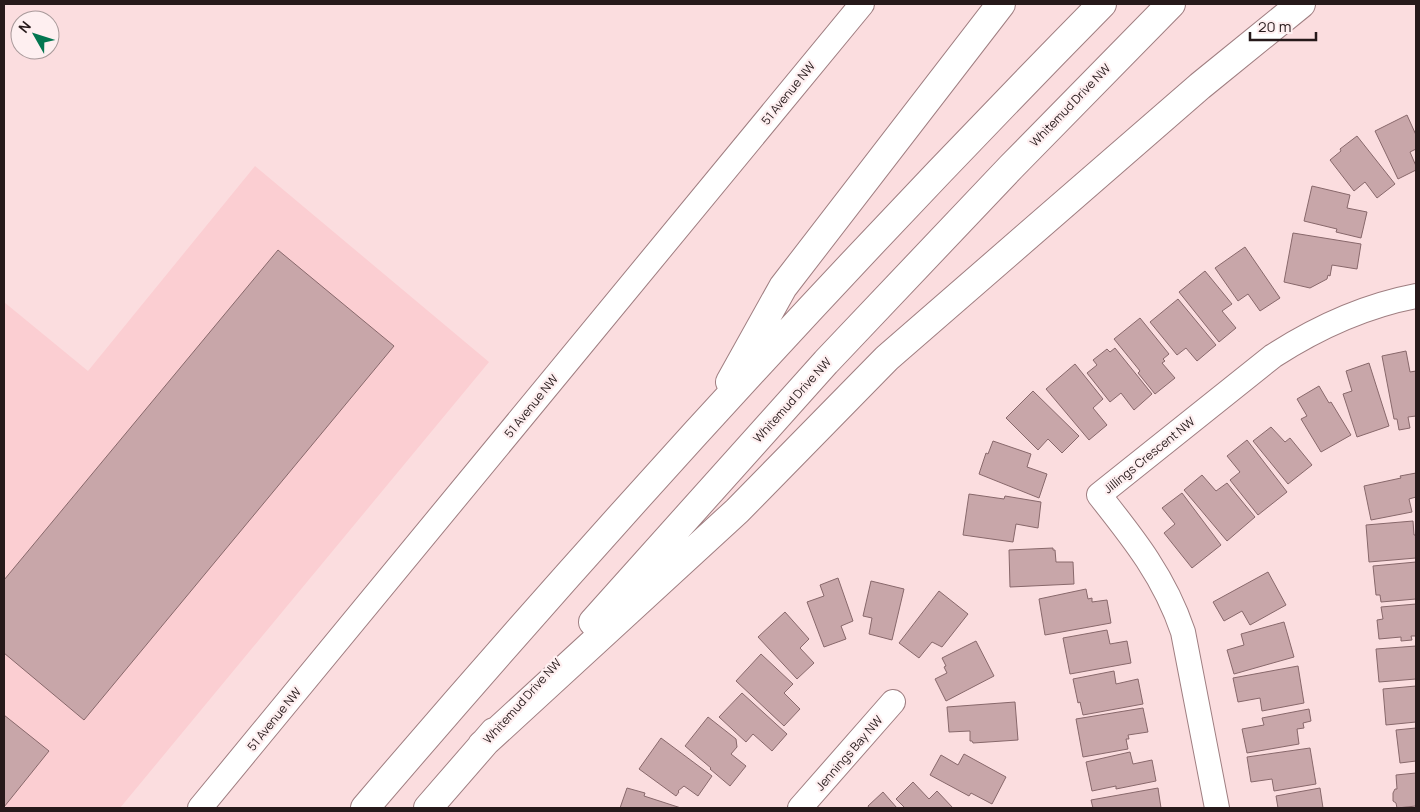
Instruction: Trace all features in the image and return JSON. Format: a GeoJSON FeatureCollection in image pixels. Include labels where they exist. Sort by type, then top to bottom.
{"type":"FeatureCollection","features":[{"type":"Feature","properties":{"kind":"highway"},"geometry":{"type":"LineString","coordinates":[[707,421],[783,287],[1001,4]]}},
{"type":"Feature","properties":{"kind":"highway"},"geometry":{"type":"LineString","coordinates":[[365,808],[707,421],[975,133],[1102,4]]}},
{"type":"Feature","properties":{"kind":"highway","name":"Whitemud Drive NW"},"geometry":{"type":"LineString","coordinates":[[428,808],[482,745],[826,362],[1011,166],[1171,4]]}},
{"type":"Feature","properties":{"kind":"highway"},"geometry":{"type":"LineString","coordinates":[[482,745],[737,511],[887,358],[1200,86],[1301,4]]}},
{"type":"Feature","properties":{"kind":"street","name":"51 Avenue NW"},"geometry":{"type":"LineString","coordinates":[[200,808],[862,4]]}},
{"type":"Feature","properties":{"kind":"street","name":"Jillings Crescent NW"},"geometry":{"type":"LineString","coordinates":[[1217,808],[1182,632],[1175,610],[1151,563],[1100,495],[1273,356],[1300,338],[1372,306],[1416,296]]}},
{"type":"Feature","properties":{"kind":"street","name":"Jennings Bay NW"},"geometry":{"type":"LineString","coordinates":[[805,806],[892,702]]}},
{"type":"Feature","properties":{"kind":"shaded area"},"geometry":{"type":"Polygon","coordinates":[[[255,166],[489,362],[120,808],[4,808],[4,302],[88,371],[255,166]]]}},
{"type":"Feature","properties":{"kind":"building"},"geometry":{"type":"Polygon","coordinates":[[[1407,115],[1416,135],[1416,149],[1410,152],[1416,170],[1398,179],[1375,131],[1407,115]]]}},
{"type":"Feature","properties":{"kind":"building"},"geometry":{"type":"Polygon","coordinates":[[[1357,136],[1395,184],[1377,198],[1365,182],[1354,191],[1330,160],[1341,151],[1340,149],[1357,136]]]}},
{"type":"Feature","properties":{"kind":"building"},"geometry":{"type":"Polygon","coordinates":[[[1312,186],[1350,195],[1347,208],[1367,212],[1361,238],[1336,232],[1337,229],[1304,221],[1312,186]]]}},
{"type":"Feature","properties":{"kind":"building"},"geometry":{"type":"Polygon","coordinates":[[[1293,233],[1361,244],[1357,269],[1332,265],[1330,276],[1328,275],[1327,279],[1310,288],[1284,282],[1293,233]]]}},
{"type":"Feature","properties":{"kind":"building"},"geometry":{"type":"Polygon","coordinates":[[[1245,247],[1280,298],[1260,311],[1248,294],[1238,301],[1215,268],[1245,247]]]}},
{"type":"Feature","properties":{"kind":"building"},"geometry":{"type":"Polygon","coordinates":[[[278,250],[394,346],[84,720],[4,653],[4,580],[278,250]]]}},
{"type":"Feature","properties":{"kind":"building"},"geometry":{"type":"Polygon","coordinates":[[[1205,271],[1232,304],[1222,311],[1236,328],[1219,342],[1179,292],[1205,271]]]}},
{"type":"Feature","properties":{"kind":"building"},"geometry":{"type":"Polygon","coordinates":[[[1178,299],[1216,345],[1197,361],[1186,348],[1177,355],[1150,322],[1178,299]]]}},
{"type":"Feature","properties":{"kind":"building"},"geometry":{"type":"Polygon","coordinates":[[[1140,318],[1169,354],[1163,359],[1165,361],[1162,363],[1175,378],[1155,394],[1138,373],[1140,371],[1114,339],[1140,318]]]}},
{"type":"Feature","properties":{"kind":"building"},"geometry":{"type":"Polygon","coordinates":[[[1115,348],[1152,394],[1134,410],[1121,393],[1110,402],[1087,373],[1097,365],[1093,360],[1107,349],[1110,352],[1115,348]]]}},
{"type":"Feature","properties":{"kind":"building"},"geometry":{"type":"Polygon","coordinates":[[[1406,351],[1410,372],[1416,371],[1416,416],[1408,417],[1410,428],[1399,430],[1397,419],[1394,419],[1382,356],[1406,351]]]}},
{"type":"Feature","properties":{"kind":"building"},"geometry":{"type":"Polygon","coordinates":[[[1369,363],[1389,426],[1357,437],[1343,394],[1352,391],[1346,371],[1369,363]]]}},
{"type":"Feature","properties":{"kind":"building"},"geometry":{"type":"Polygon","coordinates":[[[1075,364],[1103,399],[1093,408],[1107,425],[1089,440],[1046,389],[1075,364]]]}},
{"type":"Feature","properties":{"kind":"building"},"geometry":{"type":"Polygon","coordinates":[[[1319,386],[1351,435],[1321,452],[1301,419],[1307,416],[1297,399],[1319,386]]]}},
{"type":"Feature","properties":{"kind":"building"},"geometry":{"type":"Polygon","coordinates":[[[1033,391],[1079,436],[1062,453],[1048,439],[1038,450],[1006,418],[1033,391]]]}},
{"type":"Feature","properties":{"kind":"building"},"geometry":{"type":"Polygon","coordinates":[[[1271,427],[1285,442],[1290,438],[1312,465],[1288,484],[1253,441],[1271,427]]]}},
{"type":"Feature","properties":{"kind":"building"},"geometry":{"type":"Polygon","coordinates":[[[1247,440],[1287,492],[1258,515],[1230,480],[1240,472],[1227,456],[1247,440]]]}},
{"type":"Feature","properties":{"kind":"building"},"geometry":{"type":"Polygon","coordinates":[[[993,441],[1031,454],[1027,467],[1047,474],[1039,498],[979,474],[986,453],[988,454],[993,441]]]}},
{"type":"Feature","properties":{"kind":"building"},"geometry":{"type":"Polygon","coordinates":[[[1416,473],[1416,497],[1409,499],[1412,512],[1371,520],[1364,486],[1416,473]]]}},
{"type":"Feature","properties":{"kind":"building"},"geometry":{"type":"Polygon","coordinates":[[[1202,475],[1216,491],[1227,483],[1255,517],[1227,541],[1184,490],[1202,475]]]}},
{"type":"Feature","properties":{"kind":"building"},"geometry":{"type":"Polygon","coordinates":[[[1182,493],[1221,545],[1192,568],[1164,533],[1175,524],[1162,508],[1182,493]]]}},
{"type":"Feature","properties":{"kind":"building"},"geometry":{"type":"Polygon","coordinates":[[[969,494],[1004,499],[1005,496],[1041,502],[1038,528],[1016,524],[1013,542],[963,535],[969,494]]]}},
{"type":"Feature","properties":{"kind":"building"},"geometry":{"type":"Polygon","coordinates":[[[1413,521],[1414,535],[1416,535],[1416,558],[1369,562],[1366,525],[1413,521]]]}},
{"type":"Feature","properties":{"kind":"building"},"geometry":{"type":"Polygon","coordinates":[[[1053,548],[1055,550],[1056,562],[1073,562],[1074,584],[1010,587],[1009,550],[1053,548]]]}},
{"type":"Feature","properties":{"kind":"building"},"geometry":{"type":"Polygon","coordinates":[[[1416,562],[1416,599],[1381,602],[1380,595],[1376,595],[1373,566],[1416,562]]]}},
{"type":"Feature","properties":{"kind":"building"},"geometry":{"type":"Polygon","coordinates":[[[1268,572],[1286,605],[1250,625],[1242,611],[1224,621],[1213,602],[1268,572]]]}},
{"type":"Feature","properties":{"kind":"building"},"geometry":{"type":"Polygon","coordinates":[[[838,578],[853,621],[841,626],[846,639],[824,647],[807,602],[824,596],[820,585],[838,578]]]}},
{"type":"Feature","properties":{"kind":"building"},"geometry":{"type":"Polygon","coordinates":[[[871,581],[904,589],[892,640],[869,634],[872,618],[863,616],[871,581]]]}},
{"type":"Feature","properties":{"kind":"building"},"geometry":{"type":"Polygon","coordinates":[[[1086,589],[1088,599],[1092,598],[1092,602],[1107,600],[1111,623],[1045,635],[1039,599],[1086,589]]]}},
{"type":"Feature","properties":{"kind":"building"},"geometry":{"type":"Polygon","coordinates":[[[939,591],[968,614],[942,647],[932,642],[919,658],[899,643],[939,591]]]}},
{"type":"Feature","properties":{"kind":"building"},"geometry":{"type":"Polygon","coordinates":[[[1416,604],[1416,636],[1411,636],[1412,640],[1401,641],[1401,637],[1379,639],[1377,620],[1383,619],[1381,607],[1416,604]]]}},
{"type":"Feature","properties":{"kind":"building"},"geometry":{"type":"Polygon","coordinates":[[[785,612],[809,639],[800,648],[814,663],[797,679],[758,637],[785,612]]]}},
{"type":"Feature","properties":{"kind":"building"},"geometry":{"type":"Polygon","coordinates":[[[1284,622],[1294,657],[1234,674],[1227,650],[1244,645],[1241,634],[1284,622]]]}},
{"type":"Feature","properties":{"kind":"building"},"geometry":{"type":"Polygon","coordinates":[[[1107,630],[1110,644],[1127,641],[1131,663],[1070,674],[1063,638],[1107,630]]]}},
{"type":"Feature","properties":{"kind":"building"},"geometry":{"type":"Polygon","coordinates":[[[976,641],[994,676],[946,701],[935,679],[947,673],[942,658],[976,641]]]}},
{"type":"Feature","properties":{"kind":"building"},"geometry":{"type":"Polygon","coordinates":[[[1416,646],[1416,679],[1379,682],[1376,649],[1416,646]]]}},
{"type":"Feature","properties":{"kind":"building"},"geometry":{"type":"Polygon","coordinates":[[[761,654],[793,684],[784,693],[800,709],[784,726],[736,681],[761,654]]]}},
{"type":"Feature","properties":{"kind":"building"},"geometry":{"type":"Polygon","coordinates":[[[1298,666],[1304,703],[1262,711],[1260,698],[1238,702],[1233,678],[1298,666]]]}},
{"type":"Feature","properties":{"kind":"building"},"geometry":{"type":"Polygon","coordinates":[[[1114,671],[1116,684],[1138,679],[1143,704],[1083,715],[1080,702],[1078,703],[1073,679],[1114,671]]]}},
{"type":"Feature","properties":{"kind":"building"},"geometry":{"type":"Polygon","coordinates":[[[1416,686],[1416,722],[1386,725],[1383,689],[1416,686]]]}},
{"type":"Feature","properties":{"kind":"building"},"geometry":{"type":"Polygon","coordinates":[[[742,693],[787,734],[772,751],[753,734],[746,742],[719,717],[742,693]]]}},
{"type":"Feature","properties":{"kind":"building"},"geometry":{"type":"Polygon","coordinates":[[[1015,702],[1018,740],[973,743],[970,741],[970,731],[949,732],[947,707],[1015,702]]]}},
{"type":"Feature","properties":{"kind":"building"},"geometry":{"type":"Polygon","coordinates":[[[1143,708],[1148,732],[1128,735],[1129,739],[1126,739],[1128,749],[1083,757],[1076,719],[1143,708]]]}},
{"type":"Feature","properties":{"kind":"building"},"geometry":{"type":"Polygon","coordinates":[[[1309,709],[1311,721],[1303,723],[1304,728],[1297,729],[1299,744],[1247,753],[1242,729],[1264,725],[1262,718],[1309,709]]]}},
{"type":"Feature","properties":{"kind":"building"},"geometry":{"type":"Polygon","coordinates":[[[4,715],[49,751],[4,807],[4,715]]]}},
{"type":"Feature","properties":{"kind":"building"},"geometry":{"type":"Polygon","coordinates":[[[708,717],[736,739],[737,747],[731,754],[746,766],[730,786],[685,746],[708,717]]]}},
{"type":"Feature","properties":{"kind":"building"},"geometry":{"type":"Polygon","coordinates":[[[1416,728],[1416,761],[1400,763],[1396,730],[1416,728]]]}},
{"type":"Feature","properties":{"kind":"building"},"geometry":{"type":"Polygon","coordinates":[[[661,738],[712,776],[698,796],[684,786],[678,791],[676,796],[639,769],[661,738]]]}},
{"type":"Feature","properties":{"kind":"building"},"geometry":{"type":"Polygon","coordinates":[[[1310,748],[1316,784],[1274,791],[1272,779],[1251,782],[1247,757],[1310,748]]]}},
{"type":"Feature","properties":{"kind":"building"},"geometry":{"type":"Polygon","coordinates":[[[1130,752],[1133,764],[1152,760],[1156,781],[1116,789],[1116,786],[1092,791],[1086,762],[1130,752]]]}},
{"type":"Feature","properties":{"kind":"building"},"geometry":{"type":"Polygon","coordinates":[[[964,754],[1006,777],[992,804],[971,793],[969,796],[930,775],[941,755],[958,765],[964,754]]]}},
{"type":"Feature","properties":{"kind":"building"},"geometry":{"type":"Polygon","coordinates":[[[1416,773],[1416,806],[1397,808],[1396,803],[1393,801],[1393,793],[1397,789],[1396,775],[1416,773]]]}},
{"type":"Feature","properties":{"kind":"building"},"geometry":{"type":"Polygon","coordinates":[[[913,782],[929,799],[937,791],[953,808],[905,808],[896,799],[913,782]]]}},
{"type":"Feature","properties":{"kind":"building"},"geometry":{"type":"Polygon","coordinates":[[[627,788],[645,793],[644,796],[681,808],[620,808],[627,788]]]}},
{"type":"Feature","properties":{"kind":"building"},"geometry":{"type":"Polygon","coordinates":[[[1158,788],[1161,808],[1093,808],[1091,800],[1158,788]]]}},
{"type":"Feature","properties":{"kind":"building"},"geometry":{"type":"Polygon","coordinates":[[[1320,788],[1323,808],[1278,808],[1276,796],[1320,788]]]}},
{"type":"Feature","properties":{"kind":"building"},"geometry":{"type":"Polygon","coordinates":[[[883,792],[897,808],[869,808],[868,806],[883,792]]]}}]}
